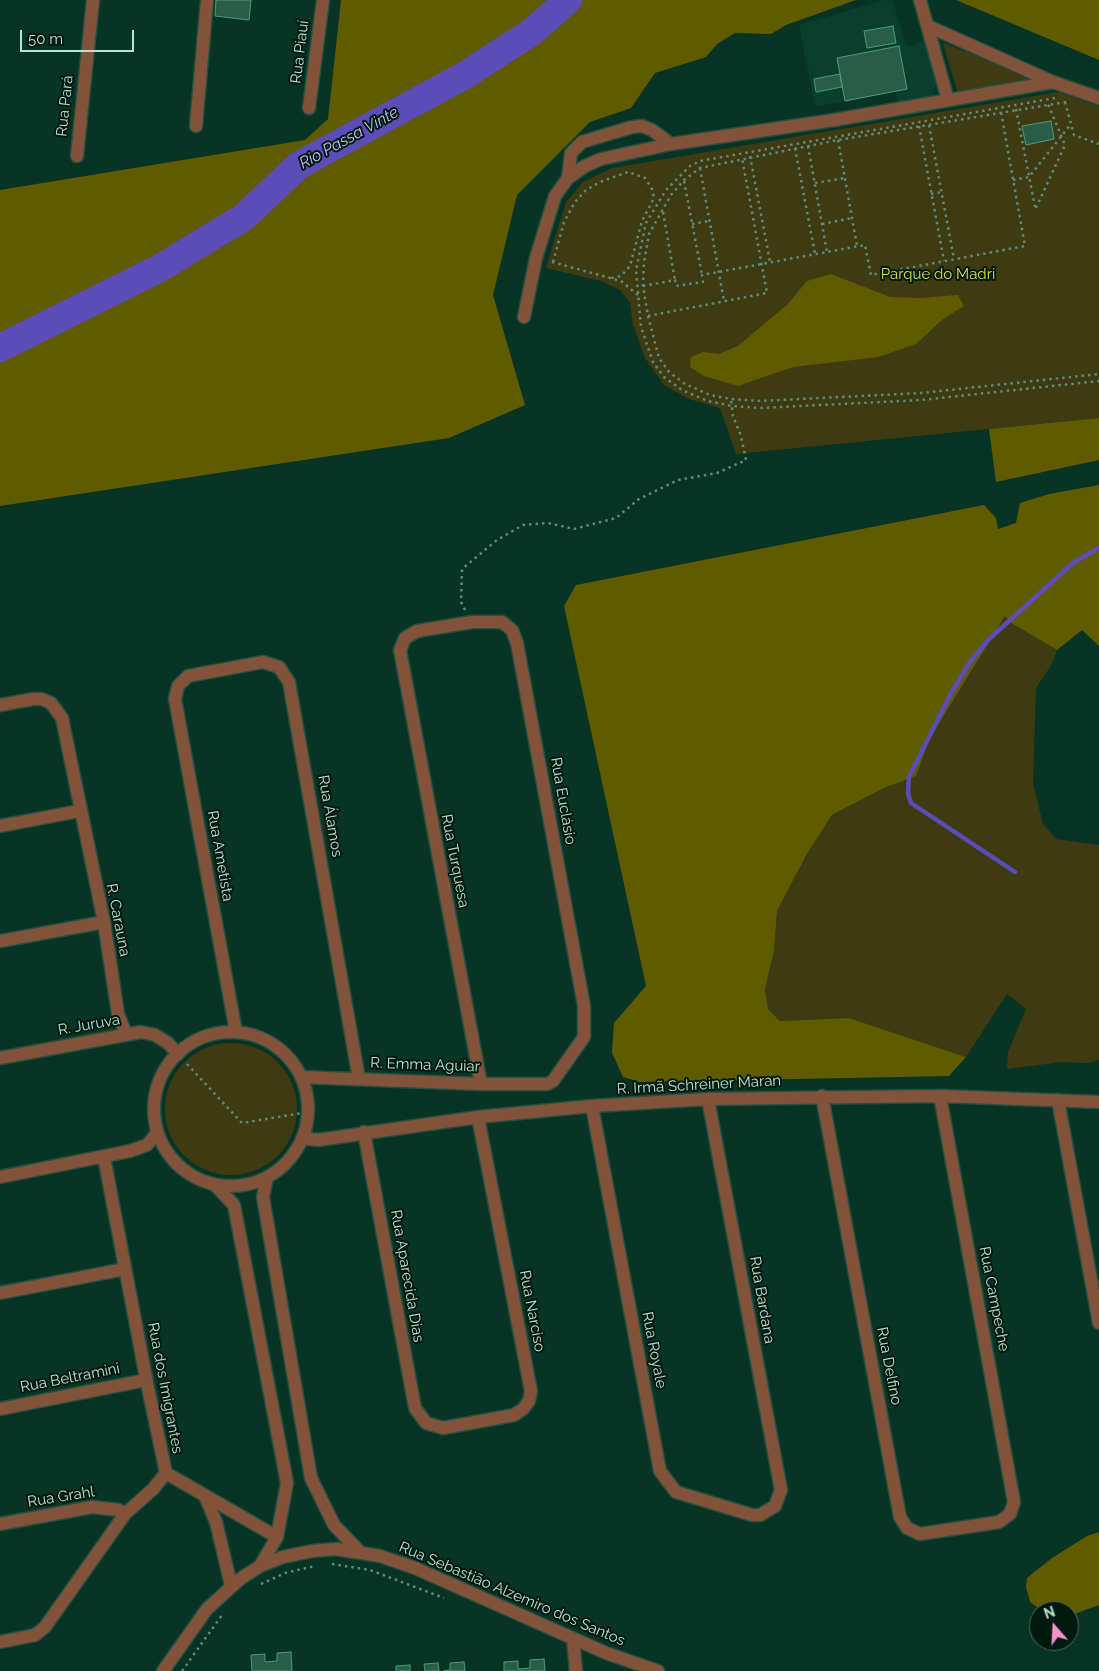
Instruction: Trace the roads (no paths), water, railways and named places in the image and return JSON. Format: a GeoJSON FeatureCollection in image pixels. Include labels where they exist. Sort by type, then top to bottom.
{"type":"FeatureCollection","features":[{"type":"Feature","properties":{"kind":"street","name":"Rua Pará"},"geometry":{"type":"LineString","coordinates":[[77,156],[93,0]]}},
{"type":"Feature","properties":{"kind":"street"},"geometry":{"type":"LineString","coordinates":[[196,126],[207,0]]}},
{"type":"Feature","properties":{"kind":"street","name":"Rua Piauí"},"geometry":{"type":"LineString","coordinates":[[310,108],[323,0]]}},
{"type":"Feature","properties":{"kind":"street"},"geometry":{"type":"LineString","coordinates":[[920,0],[948,100]]}},
{"type":"Feature","properties":{"kind":"street"},"geometry":{"type":"LineString","coordinates":[[928,26],[1053,82],[1099,98]]}},
{"type":"Feature","properties":{"kind":"street"},"geometry":{"type":"LineString","coordinates":[[524,317],[536,258],[555,196],[568,178],[585,166],[602,160],[671,144],[816,122],[1053,82]]}},
{"type":"Feature","properties":{"kind":"street"},"geometry":{"type":"LineString","coordinates":[[568,178],[571,153],[582,142],[632,127],[642,126],[652,130],[671,144]]}},
{"type":"Feature","properties":{"kind":"street","name":"Rua Euclásio"},"geometry":{"type":"LineString","coordinates":[[402,643],[405,638],[417,631],[472,622],[502,622],[512,630],[517,643],[584,1006],[584,1037],[553,1081],[547,1084]]}},
{"type":"Feature","properties":{"kind":"street","name":"Rua Turquesa"},"geometry":{"type":"LineString","coordinates":[[402,643],[401,656],[481,1084]]}},
{"type":"Feature","properties":{"kind":"street","name":"Rua Álamos"},"geometry":{"type":"LineString","coordinates":[[178,686],[188,676],[262,662],[279,668],[289,682],[359,1079]]}},
{"type":"Feature","properties":{"kind":"street","name":"Rua Ametista"},"geometry":{"type":"LineString","coordinates":[[178,686],[176,698],[236,1032]]}},
{"type":"Feature","properties":{"kind":"street","name":"R. Carauna"},"geometry":{"type":"LineString","coordinates":[[0,705],[42,699],[58,710],[62,718],[79,811],[104,922],[118,1014],[126,1034]]}},
{"type":"Feature","properties":{"kind":"street"},"geometry":{"type":"LineString","coordinates":[[0,826],[79,811]]}},
{"type":"Feature","properties":{"kind":"street"},"geometry":{"type":"LineString","coordinates":[[0,941],[104,922]]}},
{"type":"Feature","properties":{"kind":"street","name":"R. Juruva"},"geometry":{"type":"LineString","coordinates":[[0,1058],[141,1032],[155,1035],[168,1043],[178,1054]]}},
{"type":"Feature","properties":{"kind":"street"},"geometry":{"type":"LineString","coordinates":[[236,1032],[262,1038],[292,1062],[301,1077],[306,1092],[308,1112],[302,1138],[288,1160],[267,1177],[242,1186],[215,1184],[196,1178],[179,1167],[170,1157],[157,1133],[154,1119],[156,1090],[164,1070],[178,1054],[188,1046],[211,1035],[236,1032]]}},
{"type":"Feature","properties":{"kind":"street","name":"R. Emma Aguiar"},"geometry":{"type":"LineString","coordinates":[[301,1077],[481,1084],[547,1084]]}},
{"type":"Feature","properties":{"kind":"street","name":"R. Irmã Schreiner Maran"},"geometry":{"type":"LineString","coordinates":[[302,1138],[318,1140],[478,1117],[592,1106],[708,1099],[822,1096],[940,1096],[1099,1102]]}},
{"type":"Feature","properties":{"kind":"street","name":"Rua Delfino"},"geometry":{"type":"LineString","coordinates":[[822,1096],[902,1523],[913,1532],[920,1534],[999,1522],[1005,1519],[1013,1508]]}},
{"type":"Feature","properties":{"kind":"street","name":"Rua Campeche"},"geometry":{"type":"LineString","coordinates":[[940,1096],[1012,1486],[1013,1508]]}},
{"type":"Feature","properties":{"kind":"street","name":"Rua Bardana"},"geometry":{"type":"LineString","coordinates":[[708,1099],[781,1490],[775,1506]]}},
{"type":"Feature","properties":{"kind":"street"},"geometry":{"type":"LineString","coordinates":[[1058,1100],[1099,1323]]}},
{"type":"Feature","properties":{"kind":"street","name":"Rua Royale"},"geometry":{"type":"LineString","coordinates":[[592,1106],[660,1471],[676,1492],[708,1502],[752,1515],[760,1515],[775,1506]]}},
{"type":"Feature","properties":{"kind":"street","name":"Rua Narciso"},"geometry":{"type":"LineString","coordinates":[[426,1423],[443,1428],[514,1416],[526,1405],[531,1391],[478,1117]]}},
{"type":"Feature","properties":{"kind":"street","name":"Rua Aparecida Dias"},"geometry":{"type":"LineString","coordinates":[[364,1132],[415,1408],[426,1423]]}},
{"type":"Feature","properties":{"kind":"street"},"geometry":{"type":"LineString","coordinates":[[0,1177],[104,1156],[147,1145],[157,1133]]}},
{"type":"Feature","properties":{"kind":"street","name":"Rua dos Imigrantes"},"geometry":{"type":"LineString","coordinates":[[0,1642],[35,1635],[45,1627],[125,1514],[166,1473],[146,1380],[104,1156]]}},
{"type":"Feature","properties":{"kind":"street"},"geometry":{"type":"LineString","coordinates":[[267,1177],[263,1198],[311,1478],[334,1525],[358,1551]]}},
{"type":"Feature","properties":{"kind":"street"},"geometry":{"type":"LineString","coordinates":[[215,1184],[234,1205],[287,1483],[277,1537],[260,1566]]}},
{"type":"Feature","properties":{"kind":"street"},"geometry":{"type":"LineString","coordinates":[[0,1293],[125,1269]]}},
{"type":"Feature","properties":{"kind":"street","name":"Rua Beltramini"},"geometry":{"type":"LineString","coordinates":[[0,1409],[146,1380]]}},
{"type":"Feature","properties":{"kind":"street"},"geometry":{"type":"LineString","coordinates":[[166,1473],[277,1537]]}},
{"type":"Feature","properties":{"kind":"street"},"geometry":{"type":"LineString","coordinates":[[205,1496],[216,1522],[231,1585]]}},
{"type":"Feature","properties":{"kind":"street","name":"Rua Grahl"},"geometry":{"type":"LineString","coordinates":[[0,1524],[92,1507],[119,1510],[125,1514]]}},
{"type":"Feature","properties":{"kind":"street","name":"Rua Sebastião Alzemiro dos Santos"},"geometry":{"type":"LineString","coordinates":[[163,1671],[207,1609],[231,1585],[260,1566],[283,1558],[312,1551],[336,1549],[380,1556],[415,1568],[573,1639],[658,1671]]}},
{"type":"Feature","properties":{"kind":"street"},"geometry":{"type":"LineString","coordinates":[[573,1639],[576,1671]]}},
{"type":"Feature","properties":{"kind":"waterway","name":"Rio Passa Vinte"},"geometry":{"type":"LineString","coordinates":[[0,348],[160,268],[244,217],[299,165],[467,74],[533,31],[568,0]]}},
{"type":"Feature","properties":{"kind":"waterway"},"geometry":{"type":"LineString","coordinates":[[1015,872],[911,803],[908,793],[909,777],[950,695],[970,662],[988,640],[1073,563],[1099,548]]}},
{"type":"Feature","properties":{"kind":"park label","name":"Parque do Madri"},"geometry":{"type":"Point","coordinates":[938,274]}}]}
